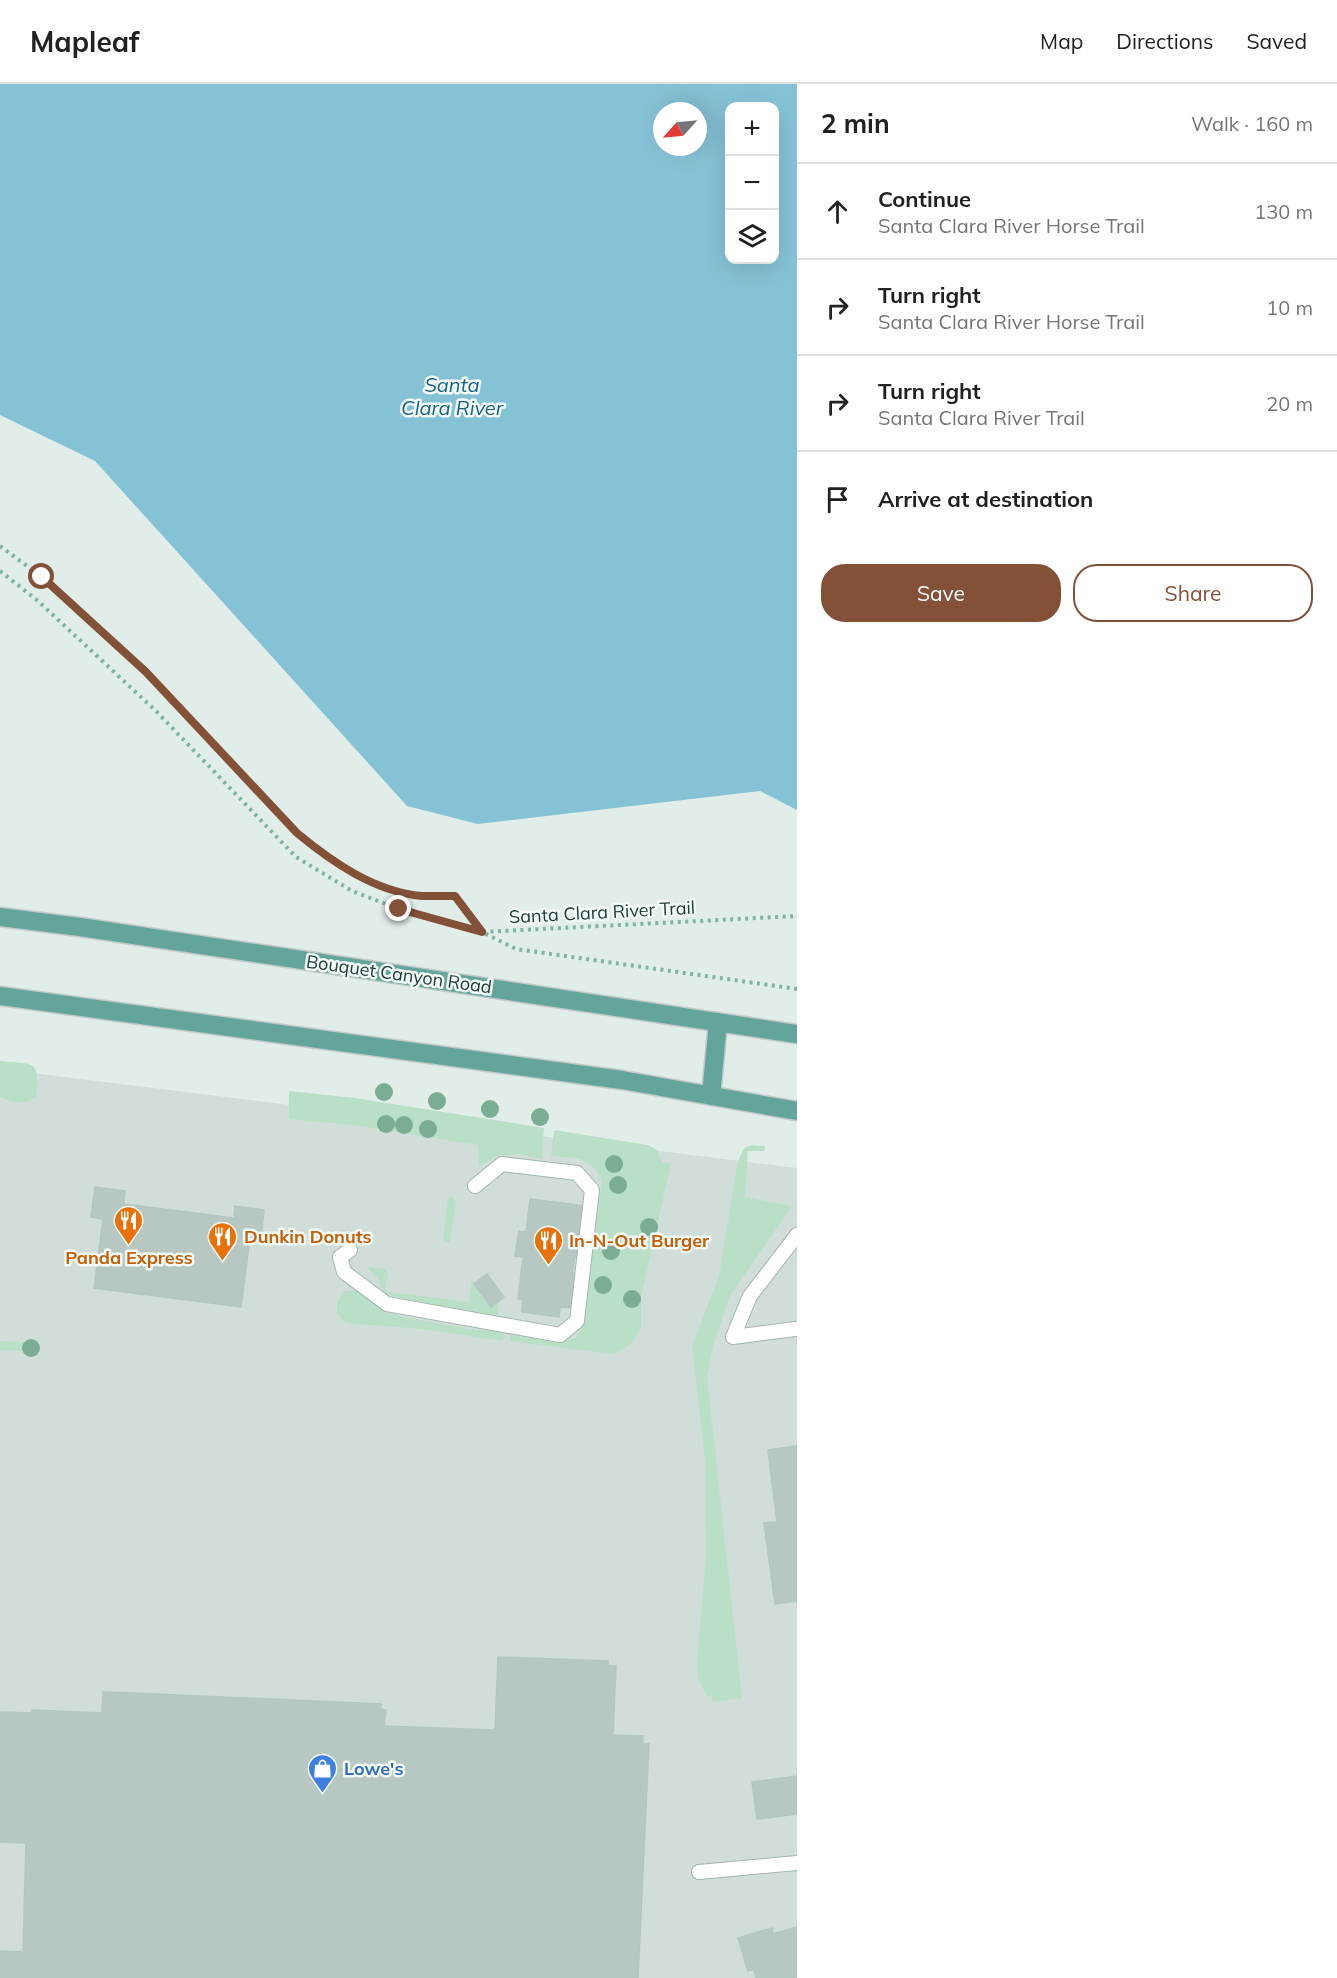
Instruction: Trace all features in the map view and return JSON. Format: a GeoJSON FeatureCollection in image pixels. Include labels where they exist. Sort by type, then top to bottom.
{"type":"FeatureCollection","features":[{"type":"Feature","properties":{"kind":"main road","name":"Bouquet Canyon Road"},"geometry":{"type":"LineString","coordinates":[[0,917],[797,1034]]}},
{"type":"Feature","properties":{"kind":"main road"},"geometry":{"type":"LineString","coordinates":[[0,996],[610,1078],[797,1111]]}},
{"type":"Feature","properties":{"kind":"main road"},"geometry":{"type":"LineString","coordinates":[[711,1096],[718,1022]]}},
{"type":"Feature","properties":{"kind":"lane"},"geometry":{"type":"LineString","coordinates":[[350,1250],[340,1257],[344,1272],[387,1304],[560,1335],[578,1321],[592,1190],[577,1173],[502,1164],[475,1186]]}},
{"type":"Feature","properties":{"kind":"lane"},"geometry":{"type":"LineString","coordinates":[[795,1329],[734,1337],[750,1296],[797,1235]]}},
{"type":"Feature","properties":{"kind":"lane"},"geometry":{"type":"LineString","coordinates":[[699,1872],[797,1863]]}},
{"type":"Feature","properties":{"kind":"path"},"geometry":{"type":"LineString","coordinates":[[0,546],[42,577],[138,664],[297,833],[321,852],[357,875],[385,887],[420,896],[455,896],[482,932],[516,949],[797,989]]}},
{"type":"Feature","properties":{"kind":"path","name":"Santa Clara River Trail"},"geometry":{"type":"LineString","coordinates":[[0,571],[38,601],[156,711],[296,857],[352,891],[399,909],[482,932],[797,916]]}},
{"type":"Feature","properties":{"kind":"shaded area"},"geometry":{"type":"Polygon","coordinates":[[[0,1069],[797,1168],[797,1978],[0,1978],[0,1069]]]}},
{"type":"Feature","properties":{"kind":"green space"},"geometry":{"type":"Polygon","coordinates":[[[0,1061],[33,1066],[37,1075],[36,1097],[32,1100],[18,1102],[0,1097],[0,1061]]]}},
{"type":"Feature","properties":{"kind":"green space"},"geometry":{"type":"Polygon","coordinates":[[[289,1091],[355,1098],[544,1128],[542,1159],[518,1154],[497,1156],[479,1166],[478,1145],[353,1125],[289,1119],[289,1091]]]}},
{"type":"Feature","properties":{"kind":"green space"},"geometry":{"type":"Polygon","coordinates":[[[554,1130],[648,1145],[657,1150],[662,1162],[671,1164],[641,1297],[641,1328],[630,1345],[613,1354],[510,1341],[511,1334],[564,1341],[575,1338],[583,1326],[602,1180],[587,1162],[575,1158],[551,1156],[554,1130]]]}},
{"type":"Feature","properties":{"kind":"green space"},"geometry":{"type":"Polygon","coordinates":[[[751,1145],[765,1146],[764,1151],[748,1151],[745,1197],[792,1206],[730,1296],[713,1346],[707,1377],[742,1698],[713,1702],[698,1679],[697,1661],[706,1556],[705,1459],[692,1346],[719,1276],[738,1161],[744,1148],[751,1145]]]}},
{"type":"Feature","properties":{"kind":"green space"},"geometry":{"type":"Polygon","coordinates":[[[451,1196],[456,1201],[450,1243],[443,1240],[448,1197],[451,1196]]]}},
{"type":"Feature","properties":{"kind":"green space"},"geometry":{"type":"Polygon","coordinates":[[[368,1267],[386,1269],[388,1273],[385,1289],[388,1292],[469,1302],[472,1280],[491,1306],[498,1301],[498,1318],[425,1306],[398,1299],[385,1292],[368,1267]]]}},
{"type":"Feature","properties":{"kind":"green space"},"geometry":{"type":"Polygon","coordinates":[[[346,1291],[359,1291],[382,1310],[402,1317],[504,1333],[503,1341],[421,1329],[346,1323],[337,1314],[337,1301],[346,1291]]]}},
{"type":"Feature","properties":{"kind":"green space"},"geometry":{"type":"Polygon","coordinates":[[[0,1341],[35,1343],[40,1349],[37,1352],[0,1350],[0,1341]]]}},
{"type":"Feature","properties":{"kind":"water","name":"Santa Clara River"},"geometry":{"type":"Polygon","coordinates":[[[0,84],[797,84],[797,810],[760,791],[478,824],[407,806],[95,461],[0,415],[0,84]]]}},
{"type":"Feature","properties":{"kind":"building"},"geometry":{"type":"Polygon","coordinates":[[[95,1187],[125,1191],[124,1204],[234,1218],[235,1206],[264,1210],[261,1239],[250,1238],[241,1307],[94,1288],[103,1219],[91,1217],[95,1187]]]}},
{"type":"Feature","properties":{"kind":"building","name":"In-N-Out Burger"},"geometry":{"type":"Polygon","coordinates":[[[530,1199],[585,1206],[583,1257],[575,1256],[572,1273],[576,1273],[572,1308],[560,1307],[559,1317],[522,1312],[523,1300],[518,1299],[523,1257],[515,1256],[519,1231],[526,1232],[530,1199]]]}},
{"type":"Feature","properties":{"kind":"building"},"geometry":{"type":"Polygon","coordinates":[[[487,1274],[504,1297],[491,1307],[474,1284],[487,1274]]]}},
{"type":"Feature","properties":{"kind":"building"},"geometry":{"type":"Polygon","coordinates":[[[797,1446],[797,1601],[775,1604],[764,1523],[777,1522],[768,1450],[797,1446]]]}},
{"type":"Feature","properties":{"kind":"building","name":"Lowe's"},"geometry":{"type":"Polygon","coordinates":[[[498,1657],[608,1661],[608,1666],[616,1666],[613,1735],[643,1736],[643,1744],[649,1744],[638,1978],[0,1978],[0,1951],[23,1952],[26,1843],[0,1842],[0,1712],[32,1713],[32,1710],[102,1713],[103,1692],[133,1693],[381,1704],[381,1709],[386,1710],[384,1726],[495,1730],[498,1657]]]}},
{"type":"Feature","properties":{"kind":"building"},"geometry":{"type":"Polygon","coordinates":[[[797,1776],[797,1814],[757,1819],[752,1782],[797,1776]]]}},
{"type":"Feature","properties":{"kind":"building"},"geometry":{"type":"Polygon","coordinates":[[[797,1927],[797,1978],[756,1978],[754,1970],[748,1971],[738,1938],[772,1928],[773,1934],[797,1927]]]}},
{"type":"Feature","properties":{"kind":"place","name":"Panda Express"},"geometry":{"type":"Point","coordinates":[129,1246]}},
{"type":"Feature","properties":{"kind":"place","name":"Dunkin Donuts"},"geometry":{"type":"Point","coordinates":[223,1262]}},
{"type":"Feature","properties":{"kind":"place","name":"In-N-Out Burger"},"geometry":{"type":"Point","coordinates":[548,1266]}},
{"type":"Feature","properties":{"kind":"place","name":"Lowe's"},"geometry":{"type":"Point","coordinates":[323,1794]}},
{"type":"Feature","properties":{"kind":"route"},"geometry":{"type":"LineString","coordinates":[[42,577],[146,672],[297,833],[321,852],[357,875],[385,887],[420,896],[455,896],[482,932],[399,909]]}}]}
